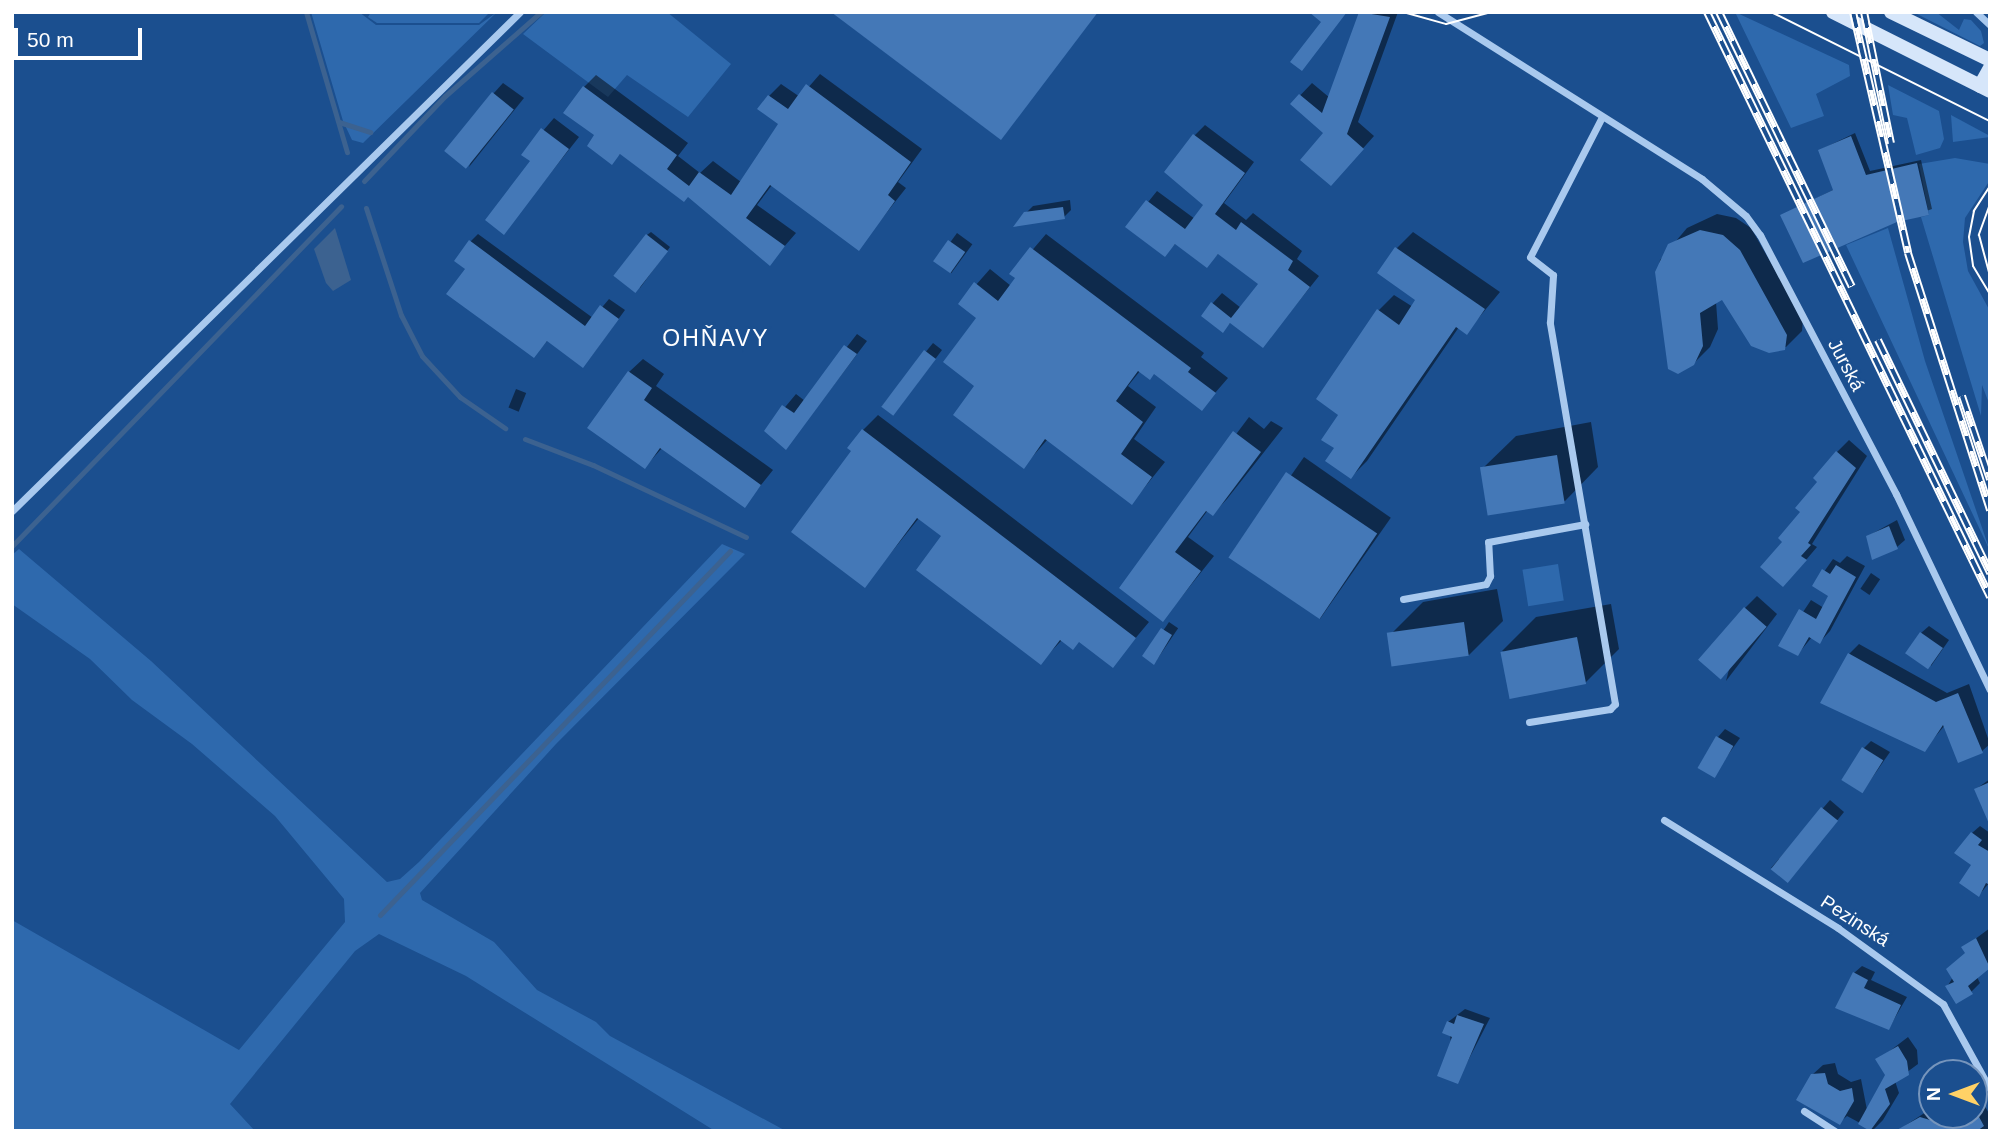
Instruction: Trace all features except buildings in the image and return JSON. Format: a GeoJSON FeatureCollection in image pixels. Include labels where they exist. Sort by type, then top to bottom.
{"type":"FeatureCollection","features":[{"type":"Feature","properties":{"kind":"main road"},"geometry":{"type":"LineString","coordinates":[[1833,12],[1985,89],[1990,68]]}},
{"type":"Feature","properties":{"kind":"main road"},"geometry":{"type":"LineString","coordinates":[[1891,12],[1990,60]]}},
{"type":"Feature","properties":{"kind":"street"},"geometry":{"type":"LineString","coordinates":[[12,511],[520,12]]}},
{"type":"Feature","properties":{"kind":"street","name":"Jurská"},"geometry":{"type":"LineString","coordinates":[[1438,12],[1601,119],[1711,185],[1760,235],[1896,494],[1990,690]]}},
{"type":"Feature","properties":{"kind":"street"},"geometry":{"type":"LineString","coordinates":[[1976,12],[1989,24]]}},
{"type":"Feature","properties":{"kind":"street"},"geometry":{"type":"LineString","coordinates":[[1529,722],[1615,706],[1550,322],[1553,275],[1530,257],[1601,119]]}},
{"type":"Feature","properties":{"kind":"street"},"geometry":{"type":"LineString","coordinates":[[1403,599],[1486,584],[1490,576],[1488,542],[1585,524]]}},
{"type":"Feature","properties":{"kind":"street","name":"Pezinská"},"geometry":{"type":"LineString","coordinates":[[1664,820],[1838,928],[1943,1004],[1990,1089]]}},
{"type":"Feature","properties":{"kind":"street"},"geometry":{"type":"LineString","coordinates":[[1804,1111],[1835,1131]]}},
{"type":"Feature","properties":{"kind":"shaded area"},"geometry":{"type":"Polygon","coordinates":[[[311,12],[359,12],[376,25],[479,25],[497,12],[363,143],[352,140],[343,121],[311,12]]]}},
{"type":"Feature","properties":{"kind":"shaded area"},"geometry":{"type":"Polygon","coordinates":[[[371,12],[490,12],[479,23],[377,23],[368,17],[371,12]]]}},
{"type":"Feature","properties":{"kind":"shaded area"},"geometry":{"type":"Polygon","coordinates":[[[546,12],[667,12],[731,64],[688,117],[627,75],[608,97],[523,34],[546,12]]]}},
{"type":"Feature","properties":{"kind":"shaded area"},"geometry":{"type":"Polygon","coordinates":[[[1735,12],[1849,65],[1850,76],[1816,94],[1824,116],[1791,128],[1735,12]]]}},
{"type":"Feature","properties":{"kind":"shaded area"},"geometry":{"type":"Polygon","coordinates":[[[1913,12],[1936,12],[1959,30],[1964,19],[1971,20],[1981,31],[1984,43],[1980,46],[1913,12]]]}},
{"type":"Feature","properties":{"kind":"shaded area"},"geometry":{"type":"Polygon","coordinates":[[[1888,85],[1939,111],[1944,139],[1940,148],[1916,155],[1907,118],[1893,115],[1888,85]]]}},
{"type":"Feature","properties":{"kind":"shaded area"},"geometry":{"type":"Polygon","coordinates":[[[1951,115],[1990,136],[1990,137],[1953,142],[1951,115]]]}},
{"type":"Feature","properties":{"kind":"shaded area"},"geometry":{"type":"Polygon","coordinates":[[[1955,158],[1990,164],[1990,180],[1965,218],[1963,242],[1968,271],[1990,311],[1990,406],[1982,385],[1981,416],[1921,217],[1929,215],[1919,164],[1955,158]]]}},
{"type":"Feature","properties":{"kind":"shaded area"},"geometry":{"type":"Polygon","coordinates":[[[335,228],[351,280],[333,291],[326,283],[314,249],[335,228]]]}},
{"type":"Feature","properties":{"kind":"shaded area"},"geometry":{"type":"Polygon","coordinates":[[[1888,228],[1925,361],[1990,551],[1846,245],[1888,228]]]}},
{"type":"Feature","properties":{"kind":"shaded area"},"geometry":{"type":"Polygon","coordinates":[[[722,544],[745,554],[556,744],[420,893],[422,900],[494,942],[537,990],[596,1022],[610,1036],[786,1131],[715,1131],[466,976],[379,934],[355,951],[230,1104],[255,1131],[12,1131],[12,920],[239,1050],[345,922],[344,899],[275,816],[192,744],[132,700],[90,659],[12,604],[12,555],[19,549],[151,661],[387,882],[400,879],[419,862],[722,544]]]}},
{"type":"Feature","properties":{"kind":"shaded area"},"geometry":{"type":"Polygon","coordinates":[[[1558,564],[1564,601],[1528,606],[1522,570],[1558,564]]]}},
{"type":"Feature","properties":{"kind":"waterway"},"geometry":{"type":"LineString","coordinates":[[306,12],[347,152]]}},
{"type":"Feature","properties":{"kind":"waterway"},"geometry":{"type":"LineString","coordinates":[[364,181],[445,96],[541,12]]}},
{"type":"Feature","properties":{"kind":"waterway"},"geometry":{"type":"LineString","coordinates":[[339,122],[370,132]]}},
{"type":"Feature","properties":{"kind":"waterway"},"geometry":{"type":"LineString","coordinates":[[12,546],[341,206]]}},
{"type":"Feature","properties":{"kind":"waterway"},"geometry":{"type":"LineString","coordinates":[[366,208],[401,315],[422,356],[460,397],[505,428]]}},
{"type":"Feature","properties":{"kind":"waterway"},"geometry":{"type":"LineString","coordinates":[[525,439],[593,465],[746,537]]}},
{"type":"Feature","properties":{"kind":"waterway"},"geometry":{"type":"LineString","coordinates":[[380,915],[730,551]]}},
{"type":"Feature","properties":{"kind":"tram line"},"geometry":{"type":"LineString","coordinates":[[1403,12],[1446,24],[1491,12]]}},
{"type":"Feature","properties":{"kind":"tram line"},"geometry":{"type":"LineString","coordinates":[[1771,12],[1990,121]]}},
{"type":"Feature","properties":{"kind":"tram line"},"geometry":{"type":"LineString","coordinates":[[1990,186],[1974,211],[1969,237],[1973,266],[1990,294]]}},
{"type":"Feature","properties":{"kind":"tram line"},"geometry":{"type":"LineString","coordinates":[[1990,204],[1979,235],[1990,276]]}},
{"type":"Feature","properties":{"kind":"railway"},"geometry":{"type":"LineString","coordinates":[[1707,12],[1990,597]]}},
{"type":"Feature","properties":{"kind":"railway"},"geometry":{"type":"LineString","coordinates":[[1719,12],[1852,287]]}},
{"type":"Feature","properties":{"kind":"railway"},"geometry":{"type":"LineString","coordinates":[[1853,12],[1908,253],[1990,510]]}},
{"type":"Feature","properties":{"kind":"railway"},"geometry":{"type":"LineString","coordinates":[[1864,12],[1891,143]]}},
{"type":"Feature","properties":{"kind":"railway"},"geometry":{"type":"LineString","coordinates":[[1878,340],[1990,573]]}},
{"type":"Feature","properties":{"kind":"railway"},"geometry":{"type":"LineString","coordinates":[[1962,396],[1990,479]]}},
{"type":"Feature","properties":{"kind":"district","name":"OHŇAVY"},"geometry":{"type":"Point","coordinates":[716,338]}}]}
